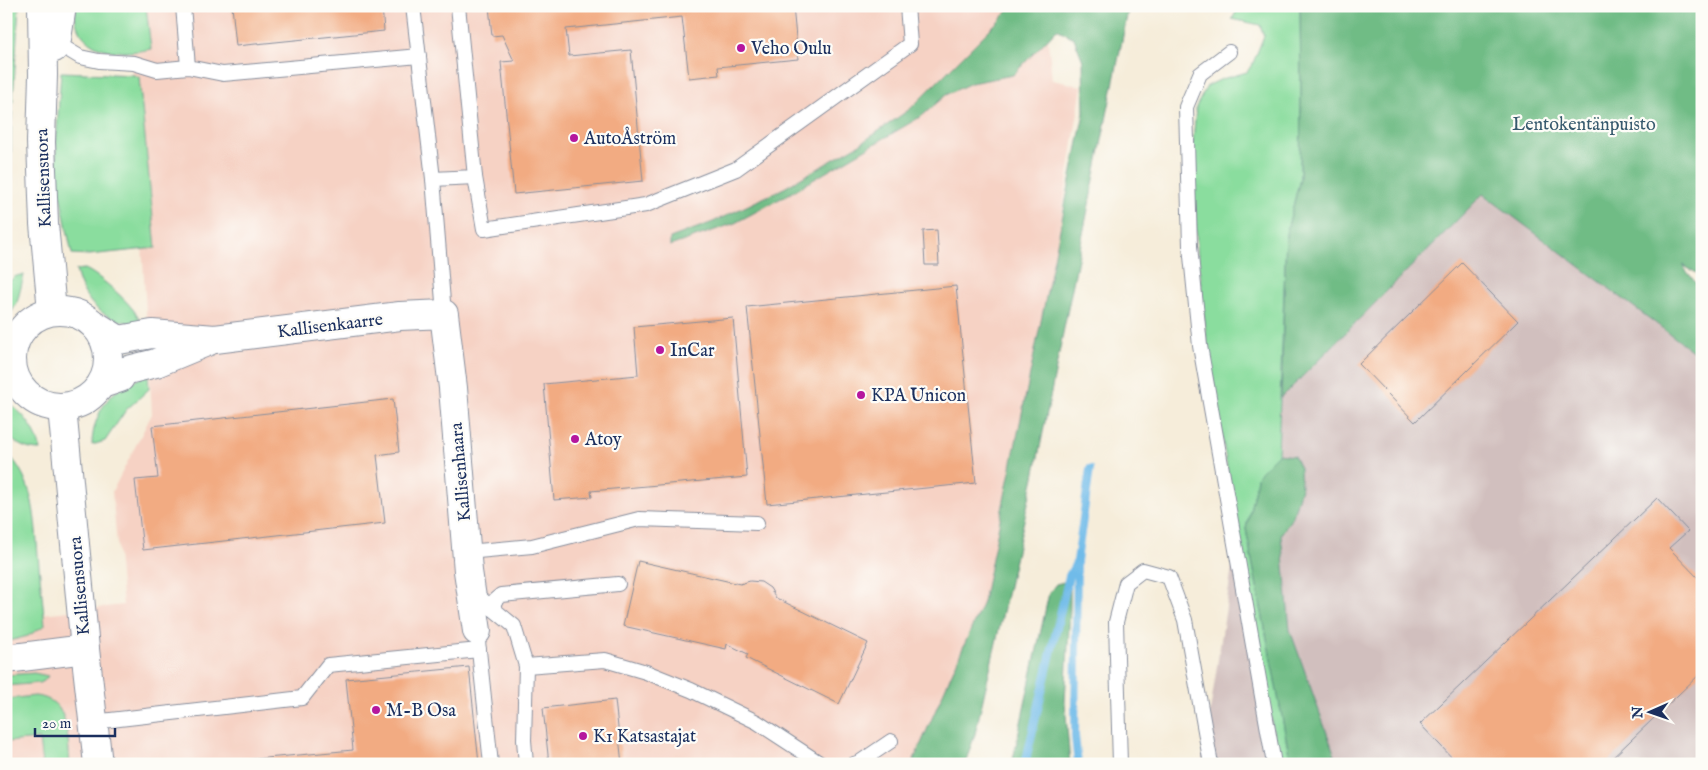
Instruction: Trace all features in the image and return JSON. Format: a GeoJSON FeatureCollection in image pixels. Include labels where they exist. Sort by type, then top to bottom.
{"type":"FeatureCollection","features":[{"type":"Feature","properties":{"kind":"street","name":"Kallisensuora"},"geometry":{"type":"LineString","coordinates":[[42,6],[41,142],[44,224],[52,311]]}},
{"type":"Feature","properties":{"kind":"street","name":"Kallisensuora"},"geometry":{"type":"LineString","coordinates":[[43,74],[57,39],[62,6]]}},
{"type":"Feature","properties":{"kind":"street"},"geometry":{"type":"LineString","coordinates":[[52,311],[67,311],[82,316],[95,325],[104,338],[108,353],[107,369],[102,384],[91,396],[78,404],[62,408],[41,404],[14,387],[15,378],[11,364],[12,339],[26,324],[38,316],[52,311]]}},
{"type":"Feature","properties":{"kind":"street","name":"Kallisenkaarre"},"geometry":{"type":"LineString","coordinates":[[95,325],[119,340],[152,334],[215,339],[400,316],[444,314]]}},
{"type":"Feature","properties":{"kind":"street","name":"Kallisenhaara"},"geometry":{"type":"LineString","coordinates":[[444,314],[453,388],[467,552],[478,640]]}},
{"type":"Feature","properties":{"kind":"street","name":"Kallisenkaarre"},"geometry":{"type":"LineString","coordinates":[[102,384],[120,378],[124,371],[156,363],[215,339]]}},
{"type":"Feature","properties":{"kind":"street","name":"Kallisensuora"},"geometry":{"type":"LineString","coordinates":[[62,408],[98,764]]}},
{"type":"Feature","properties":{"kind":"street"},"geometry":{"type":"LineString","coordinates":[[6,658],[85,649]]}},
{"type":"Feature","properties":{"kind":"lane"},"geometry":{"type":"LineString","coordinates":[[183,6],[188,67]]}},
{"type":"Feature","properties":{"kind":"lane"},"geometry":{"type":"LineString","coordinates":[[413,6],[433,179],[444,314]]}},
{"type":"Feature","properties":{"kind":"lane"},"geometry":{"type":"LineString","coordinates":[[458,6],[475,176],[484,229],[646,205],[736,169],[910,44],[906,6]]}},
{"type":"Feature","properties":{"kind":"lane"},"geometry":{"type":"LineString","coordinates":[[57,39],[65,48],[80,57],[134,63],[157,70],[188,67],[223,74],[419,56]]}},
{"type":"Feature","properties":{"kind":"lane"},"geometry":{"type":"LineString","coordinates":[[1229,52],[1200,74],[1186,107],[1190,246],[1200,346],[1274,764]]}},
{"type":"Feature","properties":{"kind":"lane"},"geometry":{"type":"LineString","coordinates":[[433,179],[475,176]]}},
{"type":"Feature","properties":{"kind":"lane"},"geometry":{"type":"LineString","coordinates":[[467,552],[532,546],[639,519],[757,523]]}},
{"type":"Feature","properties":{"kind":"lane"},"geometry":{"type":"LineString","coordinates":[[1120,764],[1116,622],[1126,583],[1143,570],[1169,577],[1186,620],[1211,764]]}},
{"type":"Feature","properties":{"kind":"lane"},"geometry":{"type":"LineString","coordinates":[[493,609],[495,600],[501,595],[618,584]]}},
{"type":"Feature","properties":{"kind":"lane"},"geometry":{"type":"LineString","coordinates":[[472,592],[514,626],[526,666],[524,740],[526,764]]}},
{"type":"Feature","properties":{"kind":"lane"},"geometry":{"type":"LineString","coordinates":[[94,722],[302,698],[328,665],[478,640],[491,764]]}},
{"type":"Feature","properties":{"kind":"lane"},"geometry":{"type":"LineString","coordinates":[[526,666],[605,660],[646,672],[691,690],[757,722],[820,764]]}},
{"type":"Feature","properties":{"kind":"lane"},"geometry":{"type":"LineString","coordinates":[[854,764],[891,741]]}},
{"type":"Feature","properties":{"kind":"shaded area"},"geometry":{"type":"Polygon","coordinates":[[[128,6],[1045,6],[1052,80],[1082,86],[998,621],[937,764],[6,764],[6,618],[123,605],[112,492],[152,414],[128,6]]]}},
{"type":"Feature","properties":{"kind":"shaded area"},"geometry":{"type":"Polygon","coordinates":[[[1483,194],[1702,358],[1702,764],[1202,764],[1255,418],[1281,398],[1483,194]]]}},
{"type":"Feature","properties":{"kind":"green space"},"geometry":{"type":"Polygon","coordinates":[[[6,6],[19,6],[11,130],[11,238],[6,259],[6,6]]]}},
{"type":"Feature","properties":{"kind":"green space"},"geometry":{"type":"Polygon","coordinates":[[[77,6],[146,6],[151,49],[122,52],[103,49],[94,45],[86,40],[78,29],[75,16],[77,6]]]}},
{"type":"Feature","properties":{"kind":"green space"},"geometry":{"type":"Polygon","coordinates":[[[1013,6],[1129,6],[1034,477],[975,734],[965,764],[912,764],[983,602],[1084,113],[1083,61],[1074,38],[1057,29],[1013,75],[971,83],[946,95],[922,116],[789,194],[735,223],[670,246],[670,238],[713,222],[784,188],[860,144],[910,109],[1013,6]]]}},
{"type":"Feature","properties":{"kind":"green space"},"geometry":{"type":"Polygon","coordinates":[[[1240,6],[1300,6],[1300,179],[1286,234],[1278,454],[1258,474],[1246,529],[1291,764],[1279,764],[1207,343],[1197,247],[1192,154],[1196,107],[1207,86],[1222,79],[1247,72],[1253,63],[1264,36],[1260,25],[1232,19],[1240,6]]]}},
{"type":"Feature","properties":{"kind":"green space","name":"Lentokentänpuisto"},"geometry":{"type":"Polygon","coordinates":[[[1300,6],[1702,6],[1702,276],[1682,265],[1702,291],[1702,358],[1483,194],[1281,398],[1286,234],[1300,179],[1300,6]]]}},
{"type":"Feature","properties":{"kind":"green space"},"geometry":{"type":"Polygon","coordinates":[[[61,72],[134,75],[139,77],[156,248],[89,255],[72,254],[57,180],[56,143],[61,72]]]}},
{"type":"Feature","properties":{"kind":"green space"},"geometry":{"type":"Polygon","coordinates":[[[85,269],[118,293],[134,310],[141,324],[117,320],[98,309],[84,293],[76,270],[85,269]]]}},
{"type":"Feature","properties":{"kind":"green space"},"geometry":{"type":"Polygon","coordinates":[[[24,275],[17,303],[6,321],[5,300],[7,287],[14,277],[24,275]]]}},
{"type":"Feature","properties":{"kind":"green space"},"geometry":{"type":"Polygon","coordinates":[[[148,374],[149,389],[126,410],[105,441],[92,445],[93,431],[104,404],[121,388],[148,374]]]}},
{"type":"Feature","properties":{"kind":"green space"},"geometry":{"type":"Polygon","coordinates":[[[6,402],[24,416],[36,435],[41,450],[22,446],[6,435],[6,402]]]}},
{"type":"Feature","properties":{"kind":"green space"},"geometry":{"type":"Polygon","coordinates":[[[6,452],[16,463],[23,475],[32,501],[45,625],[28,636],[6,642],[6,452]]]}},
{"type":"Feature","properties":{"kind":"green space"},"geometry":{"type":"Polygon","coordinates":[[[1278,454],[1294,456],[1300,468],[1301,488],[1293,516],[1281,534],[1290,630],[1338,764],[1291,764],[1246,529],[1258,474],[1278,454]]]}},
{"type":"Feature","properties":{"kind":"green space"},"geometry":{"type":"Polygon","coordinates":[[[1064,582],[1070,589],[1065,702],[1070,764],[1012,764],[1049,593],[1056,584],[1064,582]]]}},
{"type":"Feature","properties":{"kind":"green space"},"geometry":{"type":"Polygon","coordinates":[[[34,673],[48,676],[40,683],[6,686],[6,675],[34,673]]]}},
{"type":"Feature","properties":{"kind":"green space"},"geometry":{"type":"Polygon","coordinates":[[[35,696],[47,699],[55,704],[61,712],[67,731],[70,764],[42,764],[39,739],[6,742],[6,699],[35,696]]]}},
{"type":"Feature","properties":{"kind":"building"},"geometry":{"type":"Polygon","coordinates":[[[232,6],[382,6],[384,31],[236,46],[232,6]]]}},
{"type":"Feature","properties":{"kind":"building","name":"AutoÅström"},"geometry":{"type":"Polygon","coordinates":[[[489,6],[793,6],[798,59],[718,67],[719,75],[689,78],[682,17],[566,29],[569,56],[631,50],[643,181],[514,194],[501,62],[514,61],[502,35],[492,36],[489,6]]]}},
{"type":"Feature","properties":{"kind":"building"},"geometry":{"type":"Polygon","coordinates":[[[937,230],[939,265],[925,265],[923,231],[937,230]]]}},
{"type":"Feature","properties":{"kind":"building"},"geometry":{"type":"Polygon","coordinates":[[[1462,263],[1518,321],[1415,422],[1359,364],[1462,263]]]}},
{"type":"Feature","properties":{"kind":"building","name":"KPA Unicon"},"geometry":{"type":"Polygon","coordinates":[[[956,286],[976,483],[767,504],[747,307],[956,286]]]}},
{"type":"Feature","properties":{"kind":"building"},"geometry":{"type":"Polygon","coordinates":[[[733,318],[747,477],[591,491],[592,497],[554,500],[544,384],[638,375],[634,327],[733,318]]]}},
{"type":"Feature","properties":{"kind":"building"},"geometry":{"type":"Polygon","coordinates":[[[393,399],[399,452],[377,455],[385,523],[143,550],[135,480],[158,478],[152,426],[393,399]]]}},
{"type":"Feature","properties":{"kind":"building"},"geometry":{"type":"Polygon","coordinates":[[[1657,498],[1688,531],[1669,548],[1702,582],[1702,672],[1606,764],[1458,764],[1420,724],[1657,498]]]}},
{"type":"Feature","properties":{"kind":"building"},"geometry":{"type":"Polygon","coordinates":[[[638,561],[740,584],[750,581],[761,582],[770,588],[776,598],[868,643],[839,704],[746,658],[748,654],[727,644],[726,649],[623,626],[638,561]]]}},
{"type":"Feature","properties":{"kind":"building"},"geometry":{"type":"Polygon","coordinates":[[[469,667],[479,764],[223,764],[223,762],[353,750],[346,679],[469,667]]]}},
{"type":"Feature","properties":{"kind":"building","name":"K1 Katsastajat"},"geometry":{"type":"Polygon","coordinates":[[[615,700],[622,764],[549,764],[543,708],[615,700]]]}},
{"type":"Feature","properties":{"kind":"waterway"},"geometry":{"type":"LineString","coordinates":[[1078,764],[1075,736],[1077,561],[1090,469]]}},
{"type":"Feature","properties":{"kind":"waterway"},"geometry":{"type":"LineString","coordinates":[[1025,764],[1069,576],[1076,563]]}},
{"type":"Feature","properties":{"kind":"place","name":"Veho Oulu"},"geometry":{"type":"Point","coordinates":[741,48]}},
{"type":"Feature","properties":{"kind":"place","name":"AutoÅström"},"geometry":{"type":"Point","coordinates":[574,138]}},
{"type":"Feature","properties":{"kind":"place","name":"InCar"},"geometry":{"type":"Point","coordinates":[660,350]}},
{"type":"Feature","properties":{"kind":"place","name":"KPA Unicon"},"geometry":{"type":"Point","coordinates":[861,395]}},
{"type":"Feature","properties":{"kind":"place","name":"Atoy"},"geometry":{"type":"Point","coordinates":[575,439]}},
{"type":"Feature","properties":{"kind":"place","name":"M-B Osa"},"geometry":{"type":"Point","coordinates":[376,710]}},
{"type":"Feature","properties":{"kind":"place","name":"K1 Katsastajat"},"geometry":{"type":"Point","coordinates":[583,736]}}]}
